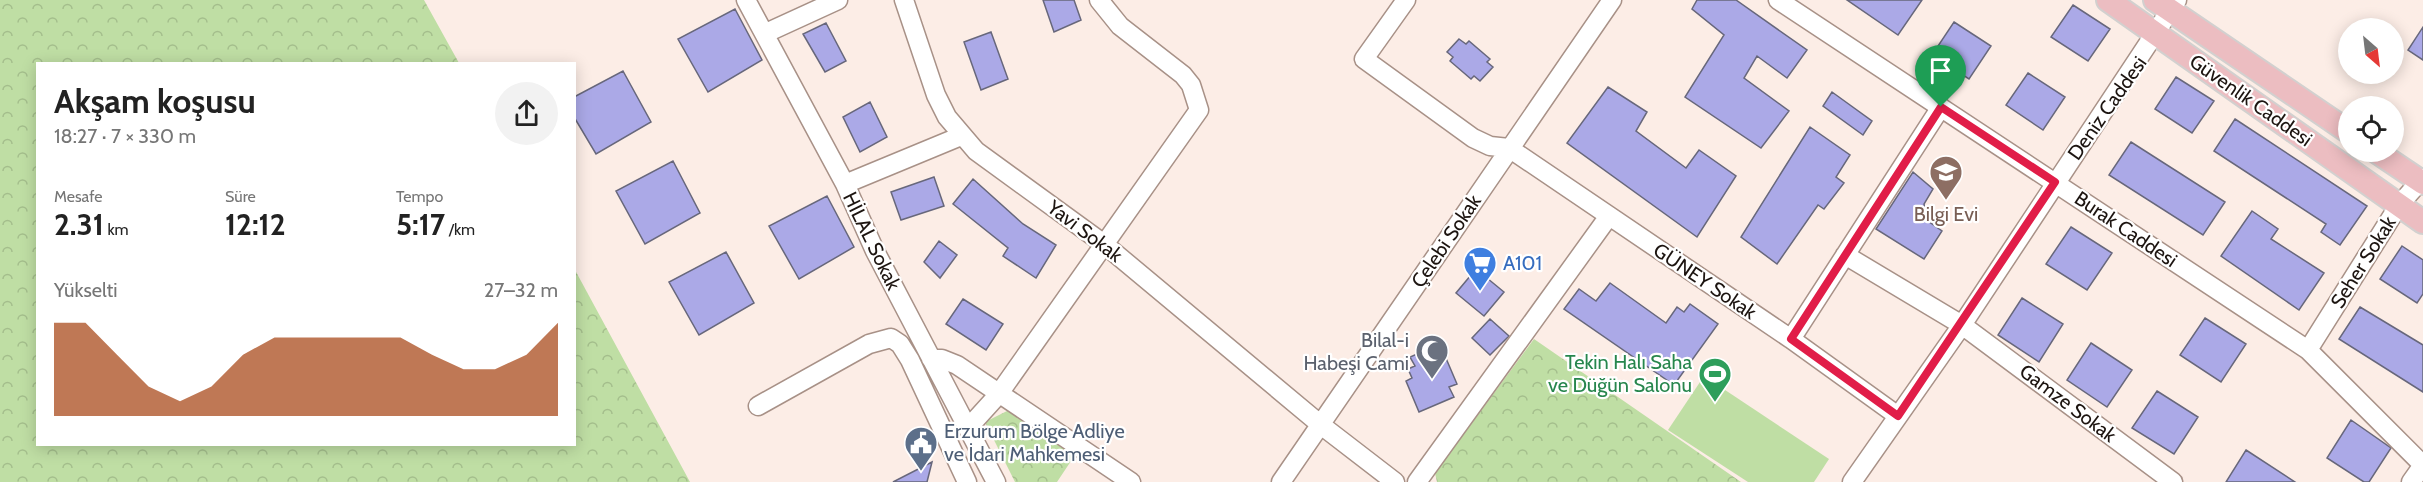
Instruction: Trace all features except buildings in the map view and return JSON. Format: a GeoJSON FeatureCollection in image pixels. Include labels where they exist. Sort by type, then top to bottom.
{"type":"FeatureCollection","features":[{"type":"Feature","properties":{"kind":"main road","name":"Güvenlik Caddesi"},"geometry":{"type":"LineString","coordinates":[[2108,0],[2158,33],[2423,222]]}},
{"type":"Feature","properties":{"kind":"main road","name":"Güvenlik Caddesi"},"geometry":{"type":"LineString","coordinates":[[2168,4],[2338,124]]}},
{"type":"Feature","properties":{"kind":"main road"},"geometry":{"type":"LineString","coordinates":[[2393,162],[2422,181]]}},
{"type":"Feature","properties":{"kind":"street","name":"HİLAL Sokak"},"geometry":{"type":"LineString","coordinates":[[746,0],[766,33],[845,184],[931,360],[996,482]]}},
{"type":"Feature","properties":{"kind":"street"},"geometry":{"type":"LineString","coordinates":[[766,33],[838,0]]}},
{"type":"Feature","properties":{"kind":"street","name":"Yavi Sokak"},"geometry":{"type":"LineString","coordinates":[[904,0],[936,95],[961,136],[976,152],[1104,244],[1321,425],[1395,482]]}},
{"type":"Feature","properties":{"kind":"street"},"geometry":{"type":"LineString","coordinates":[[968,428],[999,394],[1199,110],[1191,85],[1183,75],[1120,26],[1099,0]]}},
{"type":"Feature","properties":{"kind":"street"},"geometry":{"type":"LineString","coordinates":[[1406,0],[1364,58],[1473,138],[1490,146],[1509,148]]}},
{"type":"Feature","properties":{"kind":"street","name":"Çelebi Sokak"},"geometry":{"type":"LineString","coordinates":[[1281,482],[1612,0]]}},
{"type":"Feature","properties":{"kind":"street","name":"Burak Caddesi"},"geometry":{"type":"LineString","coordinates":[[1778,0],[2308,350],[2423,465]]}},
{"type":"Feature","properties":{"kind":"street","name":"Deniz Caddesi"},"geometry":{"type":"LineString","coordinates":[[1852,482],[1962,324],[2055,182],[2158,33],[2168,4]]}},
{"type":"Feature","properties":{"kind":"street"},"geometry":{"type":"LineString","coordinates":[[1791,339],[1941,107]]}},
{"type":"Feature","properties":{"kind":"street"},"geometry":{"type":"LineString","coordinates":[[845,184],[961,136]]}},
{"type":"Feature","properties":{"kind":"street","name":"GÜNEY Sokak"},"geometry":{"type":"LineString","coordinates":[[1509,148],[1791,339],[1898,416]]}},
{"type":"Feature","properties":{"kind":"street","name":"Seher Sokak"},"geometry":{"type":"LineString","coordinates":[[2308,350],[2399,205],[2422,181]]}},
{"type":"Feature","properties":{"kind":"street"},"geometry":{"type":"LineString","coordinates":[[1417,482],[1609,216]]}},
{"type":"Feature","properties":{"kind":"street","name":"Gamze Sokak"},"geometry":{"type":"LineString","coordinates":[[1845,255],[1962,324],[2173,482]]}},
{"type":"Feature","properties":{"kind":"street"},"geometry":{"type":"LineString","coordinates":[[758,406],[869,344],[891,338],[900,344],[910,360],[967,482]]}},
{"type":"Feature","properties":{"kind":"street"},"geometry":{"type":"LineString","coordinates":[[931,360],[950,361],[1131,482]]}},
{"type":"Feature","properties":{"kind":"street"},"geometry":{"type":"LineString","coordinates":[[2411,482],[2423,465]]}},
{"type":"Feature","properties":{"kind":"green space"},"geometry":{"type":"Polygon","coordinates":[[[0,0],[424,0],[458,62],[36,62],[36,446],[576,446],[576,272],[690,482],[0,482],[0,0]]]}},
{"type":"Feature","properties":{"kind":"green space"},"geometry":{"type":"Polygon","coordinates":[[[1534,339],[1741,482],[1437,482],[1435,473],[1534,339]]]}},
{"type":"Feature","properties":{"kind":"green space","name":"Tekin Halı Saha ve Düğün Salonu"},"geometry":{"type":"Polygon","coordinates":[[[1704,376],[1829,459],[1814,482],[1748,482],[1668,430],[1704,376]]]}},
{"type":"Feature","properties":{"kind":"green space"},"geometry":{"type":"Polygon","coordinates":[[[1011,409],[1077,452],[1057,482],[1015,482],[985,422],[1011,409]]]}},
{"type":"Feature","properties":{"kind":"place","name":"Bilgi Evi"},"geometry":{"type":"Point","coordinates":[1946,201]}},
{"type":"Feature","properties":{"kind":"place","name":"A101"},"geometry":{"type":"Point","coordinates":[1480,292]}},
{"type":"Feature","properties":{"kind":"place","name":"Bilal-i Habeşi Cami"},"geometry":{"type":"Point","coordinates":[1432,380]}},
{"type":"Feature","properties":{"kind":"place","name":"Tekin Halı Saha ve Düğün Salonu"},"geometry":{"type":"Point","coordinates":[1715,403]}},
{"type":"Feature","properties":{"kind":"place","name":"Erzurum Bölge Adliye ve İdari Mahkemesi"},"geometry":{"type":"Point","coordinates":[921,472]}},
{"type":"Feature","properties":{"kind":"route"},"geometry":{"type":"LineString","coordinates":[[1941,107],[2055,182],[1962,324],[1898,416],[1791,339],[1941,107]]}}]}
